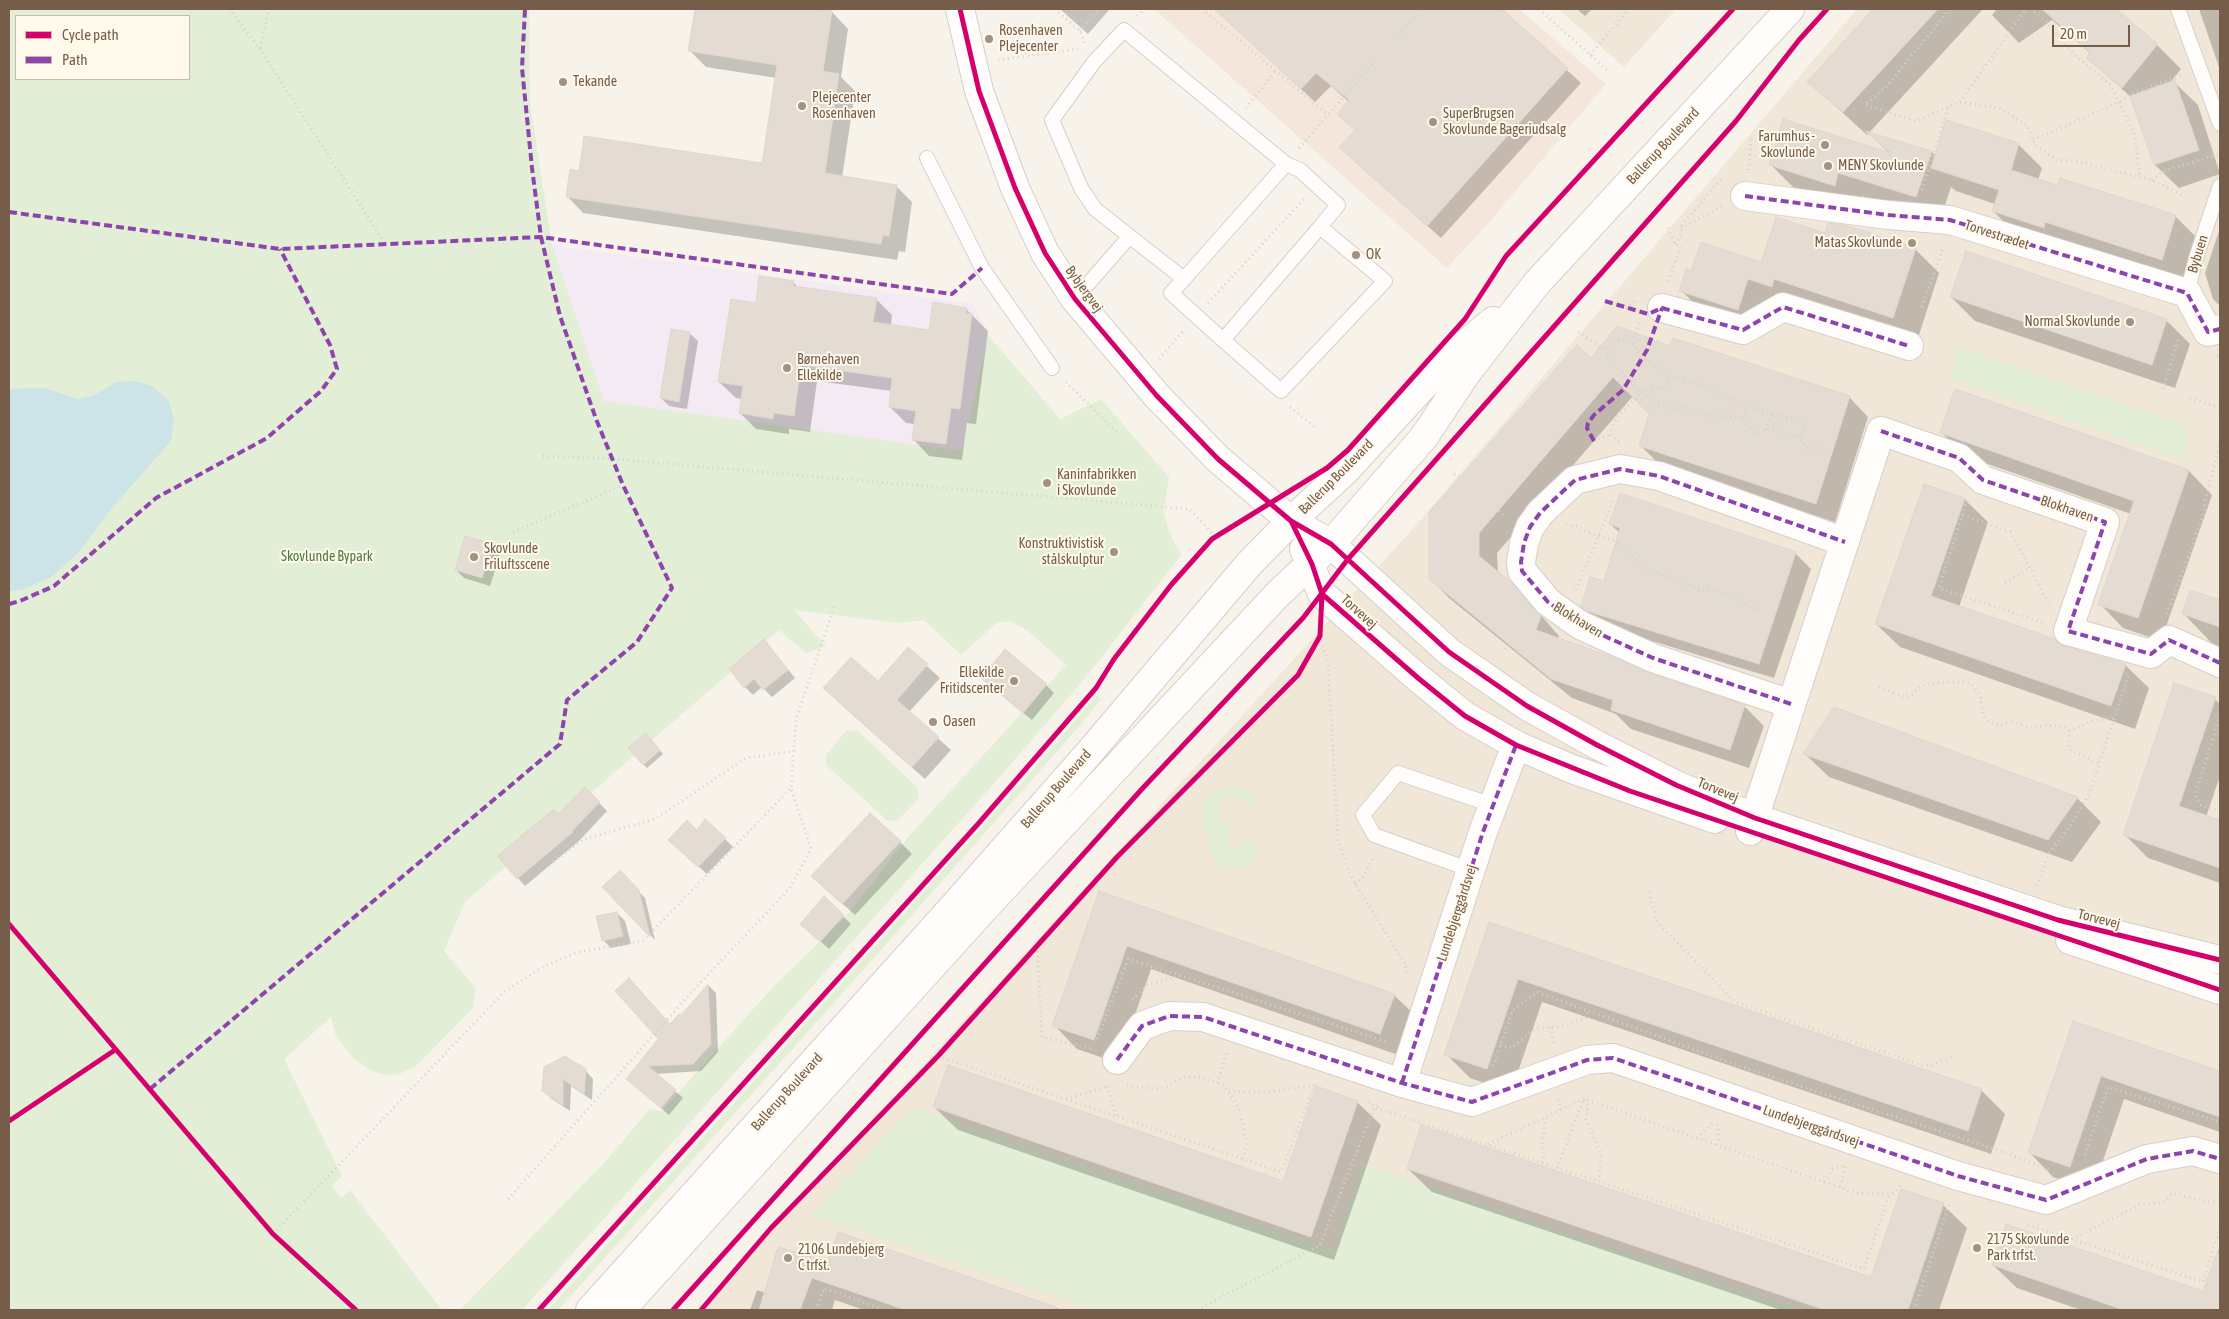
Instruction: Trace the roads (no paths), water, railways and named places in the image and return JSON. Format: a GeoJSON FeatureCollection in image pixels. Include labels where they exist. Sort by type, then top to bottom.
{"type":"FeatureCollection","features":[{"type":"Feature","properties":{"kind":"street","name":"Bybjergvej"},"geometry":{"type":"LineString","coordinates":[[960,9],[979,90],[1015,188],[1045,253],[1075,299],[1143,379],[1218,459],[1291,521]]}},
{"type":"Feature","properties":{"kind":"street","name":"Ballerup Boulevard"},"geometry":{"type":"LineString","coordinates":[[621,1310],[980,912],[1278,594],[1312,564],[1331,544],[1424,437],[1468,371],[1537,284],[1790,9]]}},
{"type":"Feature","properties":{"kind":"street","name":"Torvestrædet"},"geometry":{"type":"LineString","coordinates":[[1745,196],[1888,216],[1950,220],[2187,293]]}},
{"type":"Feature","properties":{"kind":"street","name":"Ballerup Boulevard"},"geometry":{"type":"LineString","coordinates":[[590,1310],[927,936],[1088,753],[1249,564],[1291,521],[1345,471],[1452,355],[1537,284]]}},
{"type":"Feature","properties":{"kind":"street"},"geometry":{"type":"LineString","coordinates":[[2187,293],[2208,332],[2220,328]]}},
{"type":"Feature","properties":{"kind":"street"},"geometry":{"type":"LineString","coordinates":[[1652,313],[1743,330],[1783,307],[1910,346]]}},
{"type":"Feature","properties":{"kind":"street","name":"Blokhaven"},"geometry":{"type":"LineString","coordinates":[[1753,824],[1881,431],[1960,458],[1983,480],[2105,522],[2065,630],[2151,654],[2169,640],[2220,663]]}},
{"type":"Feature","properties":{"kind":"street","name":"Blokhaven"},"geometry":{"type":"LineString","coordinates":[[1792,704],[1653,658],[1599,634],[1565,616],[1548,602],[1522,571],[1521,562],[1527,535],[1540,513],[1575,480],[1623,469],[1659,476],[1844,542]]}},
{"type":"Feature","properties":{"kind":"street","name":"Torvevej"},"geometry":{"type":"LineString","coordinates":[[1291,521],[1331,544],[1450,652],[1527,706],[1597,746],[1753,824],[2220,990]]}},
{"type":"Feature","properties":{"kind":"street","name":"Torvevej"},"geometry":{"type":"LineString","coordinates":[[1291,521],[1312,564],[1322,594],[1418,678],[1465,716],[1516,745],[1622,788],[1753,824],[2058,920],[2220,960]]}},
{"type":"Feature","properties":{"kind":"street","name":"Lundebjerggårdsvej"},"geometry":{"type":"LineString","coordinates":[[1402,1083],[1492,805],[1516,745]]}},
{"type":"Feature","properties":{"kind":"street","name":"Lundebjerggårdsvej"},"geometry":{"type":"LineString","coordinates":[[1111,1074],[1142,1026],[1169,1016],[1203,1017],[1402,1083],[1472,1102],[1587,1060],[1613,1058],[1958,1176],[2046,1200],[2147,1160],[2193,1150],[2220,1159]]}},
{"type":"Feature","properties":{"kind":"lane"},"geometry":{"type":"LineString","coordinates":[[2178,9],[2220,124]]}},
{"type":"Feature","properties":{"kind":"lane"},"geometry":{"type":"LineString","coordinates":[[1184,279],[1129,238],[1095,209],[1081,188],[1052,120],[1094,62],[1124,30],[1286,164],[1300,170],[1338,204],[1320,228],[1223,340]]}},
{"type":"Feature","properties":{"kind":"lane"},"geometry":{"type":"LineString","coordinates":[[928,158],[982,268],[1052,368]]}},
{"type":"Feature","properties":{"kind":"lane"},"geometry":{"type":"LineString","coordinates":[[1286,164],[1171,293],[1281,391],[1385,281],[1320,228]]}},
{"type":"Feature","properties":{"kind":"lane","name":"Bybuen"},"geometry":{"type":"LineString","coordinates":[[2187,293],[2197,255],[2220,186]]}},
{"type":"Feature","properties":{"kind":"lane"},"geometry":{"type":"LineString","coordinates":[[1075,299],[1129,238]]}},
{"type":"Feature","properties":{"kind":"lane"},"geometry":{"type":"LineString","coordinates":[[1471,870],[1374,835],[1363,815],[1398,772],[1492,805]]}},
{"type":"Feature","properties":{"kind":"water"},"geometry":{"type":"Polygon","coordinates":[[[134,381],[152,386],[169,401],[174,420],[171,441],[106,515],[80,551],[50,578],[21,590],[9,591],[9,389],[44,388],[78,399],[95,395],[116,382],[134,381]]]}},
{"type":"Feature","properties":{"kind":"place","name":"Rosenhaven Plejecenter"},"geometry":{"type":"Point","coordinates":[989,39]}},
{"type":"Feature","properties":{"kind":"place","name":"Tekande"},"geometry":{"type":"Point","coordinates":[563,82]}},
{"type":"Feature","properties":{"kind":"place","name":"Plejecenter Rosenhaven"},"geometry":{"type":"Point","coordinates":[802,106]}},
{"type":"Feature","properties":{"kind":"place","name":"SuperBrugsen Skovlunde Bageriudsalg"},"geometry":{"type":"Point","coordinates":[1433,122]}},
{"type":"Feature","properties":{"kind":"place","name":"Farumhus - Skovlunde"},"geometry":{"type":"Point","coordinates":[1825,145]}},
{"type":"Feature","properties":{"kind":"place","name":"MENY Skovlunde"},"geometry":{"type":"Point","coordinates":[1828,166]}},
{"type":"Feature","properties":{"kind":"place","name":"Matas Skovlunde"},"geometry":{"type":"Point","coordinates":[1912,243]}},
{"type":"Feature","properties":{"kind":"place","name":"OK"},"geometry":{"type":"Point","coordinates":[1356,255]}},
{"type":"Feature","properties":{"kind":"place","name":"Normal Skovlunde"},"geometry":{"type":"Point","coordinates":[2130,322]}},
{"type":"Feature","properties":{"kind":"place","name":"Børnehaven Ellekilde"},"geometry":{"type":"Point","coordinates":[787,368]}},
{"type":"Feature","properties":{"kind":"place","name":"Kaninfabrikken i Skovlunde"},"geometry":{"type":"Point","coordinates":[1047,483]}},
{"type":"Feature","properties":{"kind":"place","name":"Konstruktivistisk stålskulptur"},"geometry":{"type":"Point","coordinates":[1114,552]}},
{"type":"Feature","properties":{"kind":"place","name":"Skovlunde Friluftsscene"},"geometry":{"type":"Point","coordinates":[474,557]}},
{"type":"Feature","properties":{"kind":"place","name":"Ellekilde Fritidscenter"},"geometry":{"type":"Point","coordinates":[1014,681]}},
{"type":"Feature","properties":{"kind":"place","name":"Oasen"},"geometry":{"type":"Point","coordinates":[933,722]}},
{"type":"Feature","properties":{"kind":"place","name":"2175 Skovlunde Park trfst."},"geometry":{"type":"Point","coordinates":[1977,1248]}},
{"type":"Feature","properties":{"kind":"place","name":"2106 Lundebjerg C trfst."},"geometry":{"type":"Point","coordinates":[788,1258]}},
{"type":"Feature","properties":{"kind":"park label","name":"Skovlunde Bypark"},"geometry":{"type":"Point","coordinates":[327,557]}}]}
